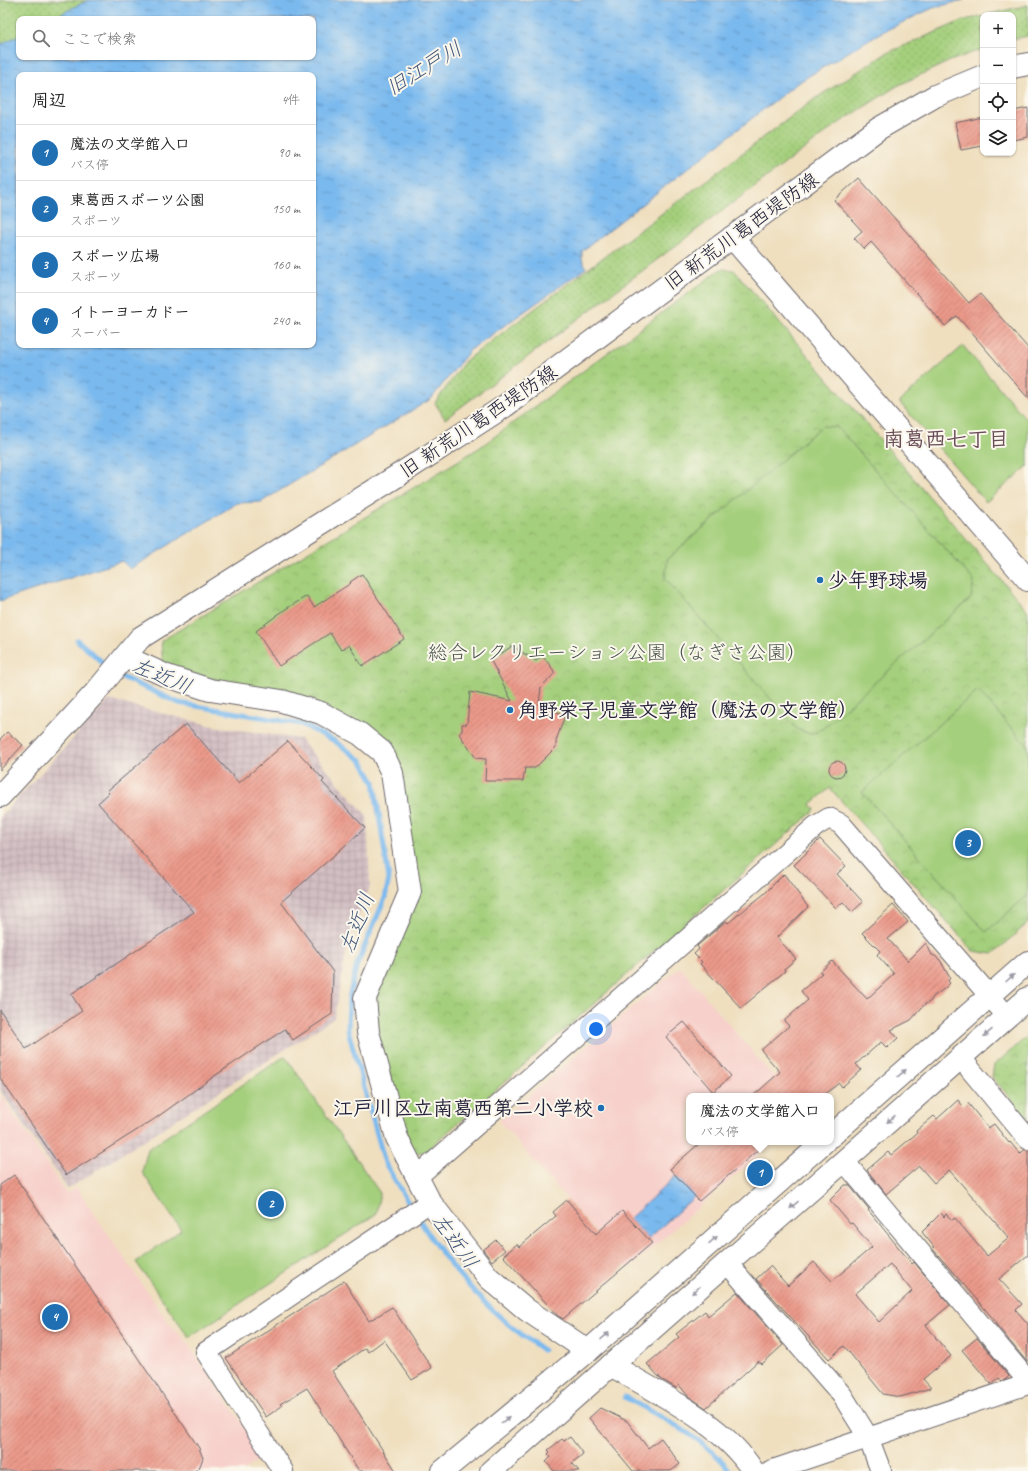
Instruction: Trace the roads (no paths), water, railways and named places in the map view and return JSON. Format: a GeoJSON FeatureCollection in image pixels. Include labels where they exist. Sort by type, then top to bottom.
{"type":"FeatureCollection","features":[{"type":"Feature","properties":{"kind":"street"},"geometry":{"type":"LineString","coordinates":[[1016,66],[1028,64]]}},
{"type":"Feature","properties":{"kind":"street","name":"旧 新荒川葛西堤防線"},"geometry":{"type":"LineString","coordinates":[[0,796],[90,698],[126,657],[140,638],[505,406],[878,129],[934,96],[980,77]]}},
{"type":"Feature","properties":{"kind":"street"},"geometry":{"type":"LineString","coordinates":[[732,237],[1028,580]]}},
{"type":"Feature","properties":{"kind":"street"},"geometry":{"type":"LineString","coordinates":[[126,657],[167,676],[210,690],[282,701],[321,713],[360,734],[382,752],[392,773],[410,892],[365,998],[368,1032],[397,1138],[430,1202],[489,1278],[527,1310],[588,1351]]}},
{"type":"Feature","properties":{"kind":"street"},"geometry":{"type":"LineString","coordinates":[[417,1177],[816,826],[829,818],[841,824],[1007,1016]]}},
{"type":"Feature","properties":{"kind":"street"},"geometry":{"type":"LineString","coordinates":[[834,1133],[1028,962]]}},
{"type":"Feature","properties":{"kind":"street"},"geometry":{"type":"LineString","coordinates":[[480,1441],[499,1469],[611,1365],[1028,998]]}},
{"type":"Feature","properties":{"kind":"street"},"geometry":{"type":"LineString","coordinates":[[960,1057],[1028,1139]]}},
{"type":"Feature","properties":{"kind":"street"},"geometry":{"type":"LineString","coordinates":[[443,1471],[465,1464],[480,1441],[588,1351],[821,1145]]}},
{"type":"Feature","properties":{"kind":"street"},"geometry":{"type":"LineString","coordinates":[[770,1471],[1028,1383],[844,1161]]}},
{"type":"Feature","properties":{"kind":"street"},"geometry":{"type":"LineString","coordinates":[[283,1471],[206,1352],[430,1202]]}},
{"type":"Feature","properties":{"kind":"street"},"geometry":{"type":"LineString","coordinates":[[727,1263],[842,1395],[868,1437],[881,1471]]}},
{"type":"Feature","properties":{"kind":"street"},"geometry":{"type":"LineString","coordinates":[[611,1365],[697,1416],[724,1436],[745,1458],[753,1471]]}},
{"type":"Feature","properties":{"kind":"water","name":"旧江戸川"},"geometry":{"type":"Polygon","coordinates":[[[88,0],[964,0],[933,8],[878,34],[796,84],[582,251],[582,259],[586,268],[470,350],[431,399],[261,502],[237,503],[130,569],[122,561],[0,601],[0,45],[16,37],[16,60],[316,60],[316,16],[57,16],[88,0]]]}},
{"type":"Feature","properties":{"kind":"water"},"geometry":{"type":"Polygon","coordinates":[[[676,1176],[695,1196],[648,1239],[629,1219],[676,1176]]]}},
{"type":"Feature","properties":{"kind":"waterway","name":"左近川"},"geometry":{"type":"LineString","coordinates":[[77,640],[109,668]]}},
{"type":"Feature","properties":{"kind":"waterway","name":"左近川"},"geometry":{"type":"LineString","coordinates":[[117,675],[179,703],[301,724],[333,740],[361,760],[374,782],[389,879],[385,898],[357,964],[349,998],[348,1030],[385,1163],[412,1209]]}},
{"type":"Feature","properties":{"kind":"waterway","name":"左近川"},"geometry":{"type":"LineString","coordinates":[[417,1216],[436,1245],[481,1299],[511,1327],[543,1350]]}},
{"type":"Feature","properties":{"kind":"waterway","name":"左近川"},"geometry":{"type":"LineString","coordinates":[[625,1397],[696,1439],[721,1460],[730,1471]]}},
{"type":"Feature","properties":{"kind":"place","name":"少年野球場"},"geometry":{"type":"Point","coordinates":[820,580]}},
{"type":"Feature","properties":{"kind":"place","name":"角野栄子児童文学館（魔法の文学館）"},"geometry":{"type":"Point","coordinates":[510,710]}},
{"type":"Feature","properties":{"kind":"place","name":"スポーツ広場"},"geometry":{"type":"Point","coordinates":[968,843]}},
{"type":"Feature","properties":{"kind":"place","name":"江戸川区立南葛西第二小学校"},"geometry":{"type":"Point","coordinates":[601,1108]}},
{"type":"Feature","properties":{"kind":"place","name":"魔法の文学館入口"},"geometry":{"type":"Point","coordinates":[760,1173]}},
{"type":"Feature","properties":{"kind":"place","name":"東葛西スポーツ公園"},"geometry":{"type":"Point","coordinates":[271,1204]}},
{"type":"Feature","properties":{"kind":"place","name":"イトーヨーカドー"},"geometry":{"type":"Point","coordinates":[55,1317]}},
{"type":"Feature","properties":{"kind":"district","name":"南葛西七丁目"},"geometry":{"type":"Point","coordinates":[946,439]}},
{"type":"Feature","properties":{"kind":"park label","name":"総合レクリエーション公園（なぎさ公園）"},"geometry":{"type":"Point","coordinates":[617,652]}}]}
